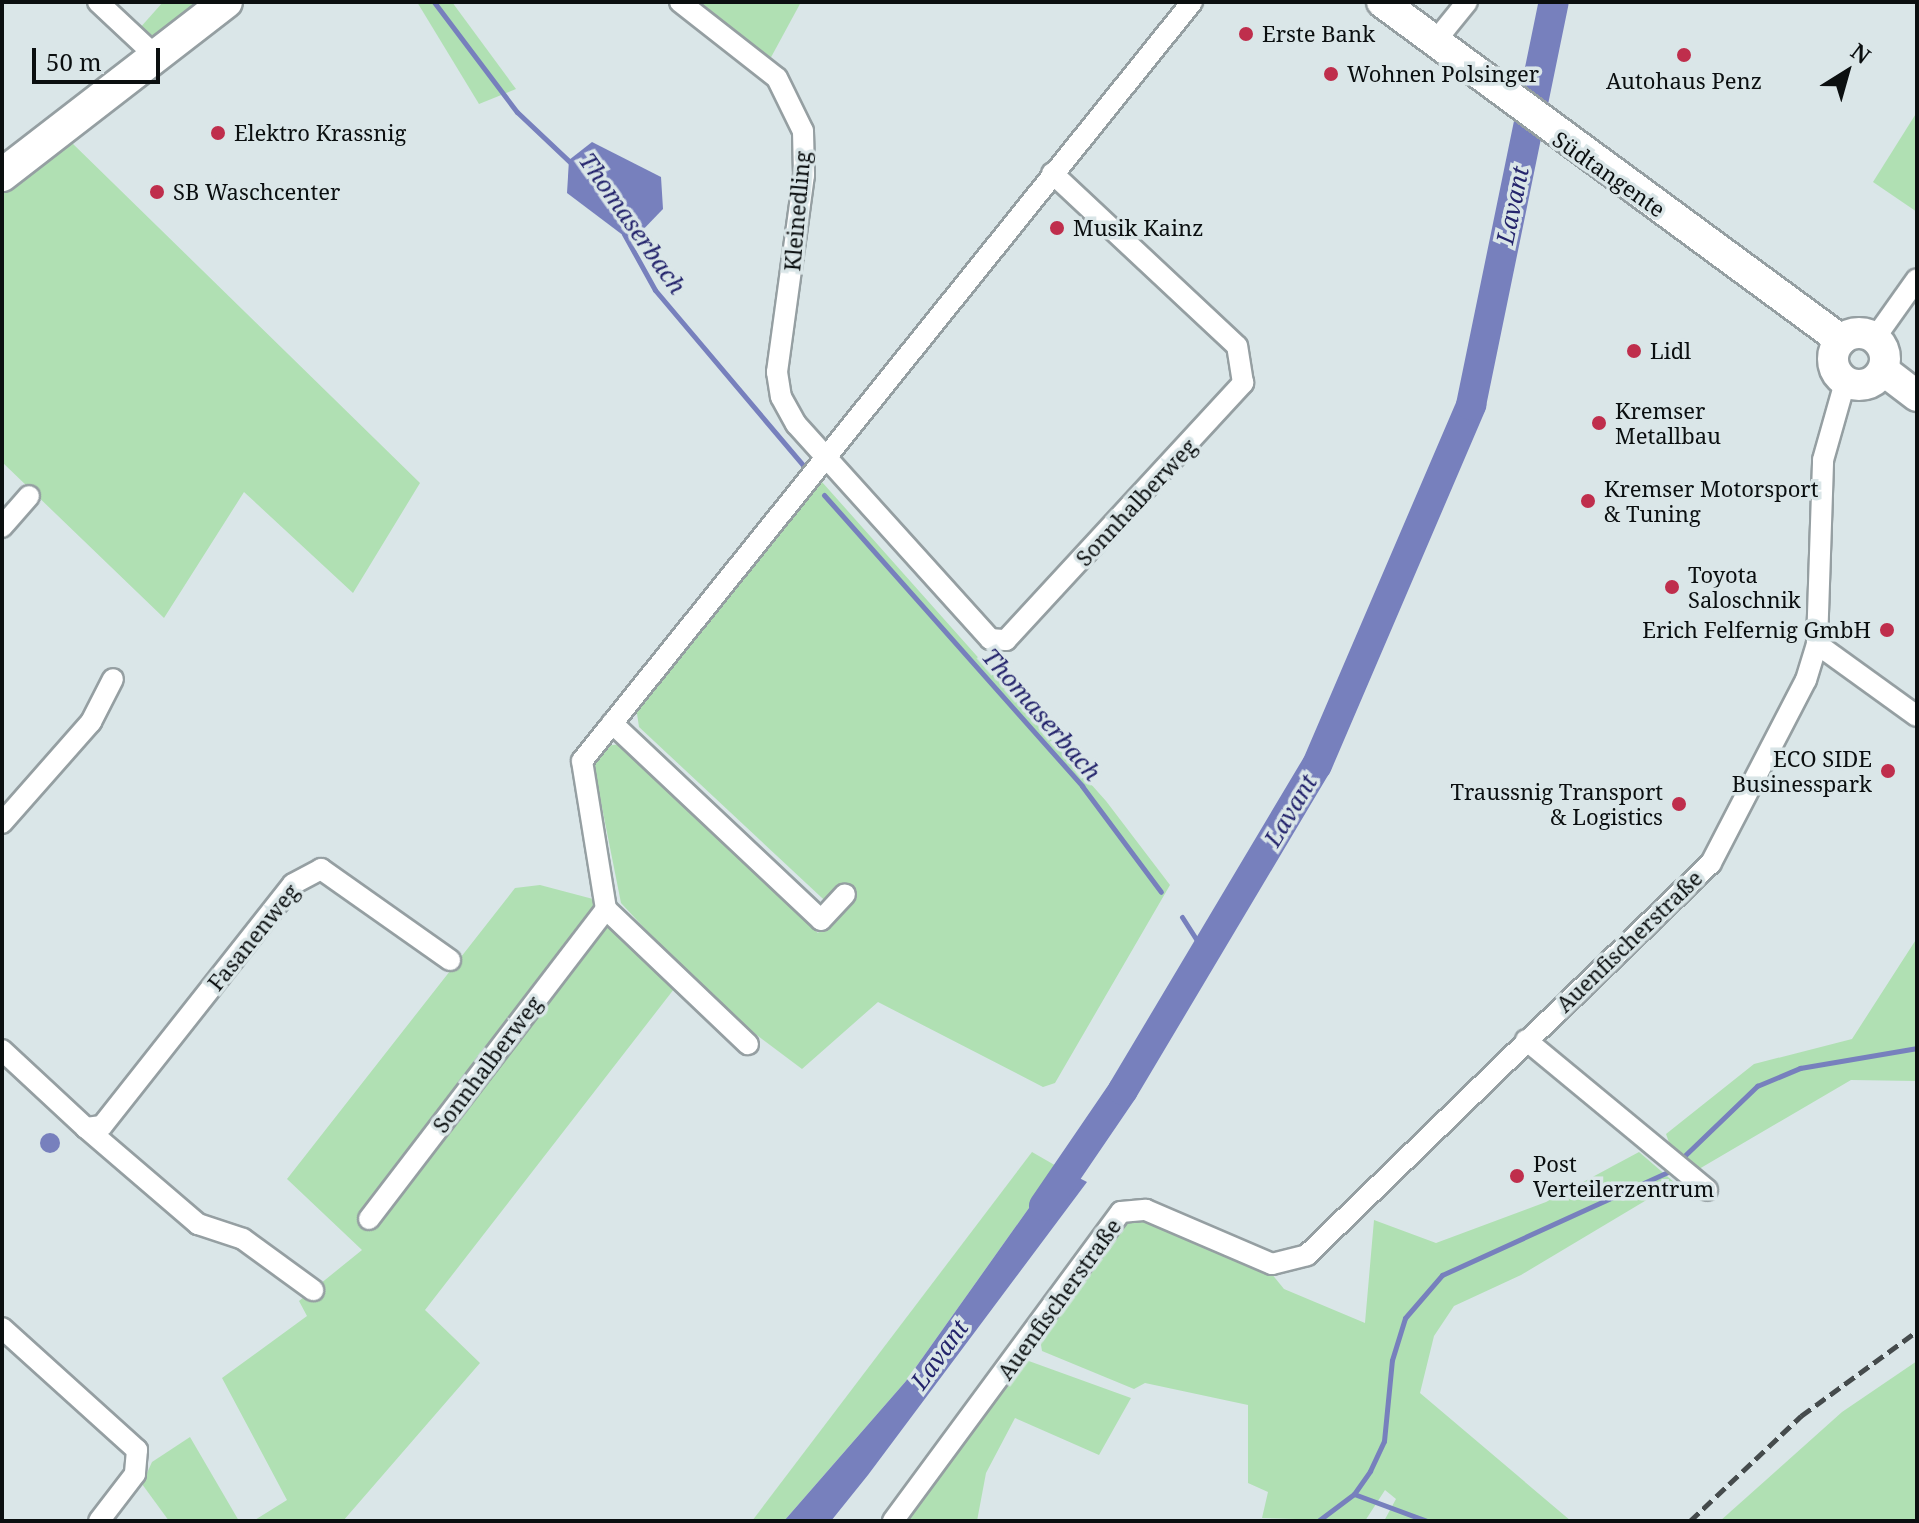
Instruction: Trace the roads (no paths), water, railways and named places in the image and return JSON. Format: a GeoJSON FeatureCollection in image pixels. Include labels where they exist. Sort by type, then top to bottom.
{"type":"FeatureCollection","features":[{"type":"Feature","properties":{"kind":"main road"},"geometry":{"type":"LineString","coordinates":[[2,175],[159,59],[226,2]]}},
{"type":"Feature","properties":{"kind":"main road","name":"Südtangente"},"geometry":{"type":"LineString","coordinates":[[1382,2],[1464,68],[1595,165],[1841,340]]}},
{"type":"Feature","properties":{"kind":"main road"},"geometry":{"type":"LineString","coordinates":[[1854,333],[1875,338],[1885,352],[1883,370],[1863,386],[1845,382],[1832,361],[1841,340],[1854,333]]}},
{"type":"Feature","properties":{"kind":"main road"},"geometry":{"type":"LineString","coordinates":[[1883,370],[1917,396]]}},
{"type":"Feature","properties":{"kind":"street"},"geometry":{"type":"LineString","coordinates":[[98,2],[159,59]]}},
{"type":"Feature","properties":{"kind":"street","name":"Kleinedling"},"geometry":{"type":"LineString","coordinates":[[680,2],[777,78],[803,131],[777,385],[796,424],[824,456]]}},
{"type":"Feature","properties":{"kind":"street"},"geometry":{"type":"LineString","coordinates":[[748,1044],[606,909],[582,761],[824,456],[1192,2]]}},
{"type":"Feature","properties":{"kind":"street"},"geometry":{"type":"LineString","coordinates":[[1433,44],[1467,2]]}},
{"type":"Feature","properties":{"kind":"street","name":"Sonnhalberweg"},"geometry":{"type":"LineString","coordinates":[[824,456],[971,622],[990,639],[1006,640],[1236,395],[1245,365],[1237,346],[1052,173]]}},
{"type":"Feature","properties":{"kind":"street"},"geometry":{"type":"LineString","coordinates":[[1875,338],[1917,279]]}},
{"type":"Feature","properties":{"kind":"street","name":"Auenfischerstraße"},"geometry":{"type":"LineString","coordinates":[[893,1521],[1121,1212],[1146,1210],[1272,1264],[1307,1255],[1711,863],[1793,706],[1817,644],[1823,460],[1845,382]]}},
{"type":"Feature","properties":{"kind":"street"},"geometry":{"type":"LineString","coordinates":[[2,527],[29,496]]}},
{"type":"Feature","properties":{"kind":"street"},"geometry":{"type":"LineString","coordinates":[[1817,644],[1917,716]]}},
{"type":"Feature","properties":{"kind":"street"},"geometry":{"type":"LineString","coordinates":[[2,823],[91,722],[113,679]]}},
{"type":"Feature","properties":{"kind":"street"},"geometry":{"type":"LineString","coordinates":[[612,723],[821,920],[845,894]]}},
{"type":"Feature","properties":{"kind":"street","name":"Fasanenweg"},"geometry":{"type":"LineString","coordinates":[[86,1128],[114,1117],[309,872],[334,873],[450,960]]}},
{"type":"Feature","properties":{"kind":"street","name":"Sonnhalberweg"},"geometry":{"type":"LineString","coordinates":[[369,1219],[606,909]]}},
{"type":"Feature","properties":{"kind":"street"},"geometry":{"type":"LineString","coordinates":[[1526,1040],[1707,1190]]}},
{"type":"Feature","properties":{"kind":"street"},"geometry":{"type":"LineString","coordinates":[[2,1050],[86,1128],[198,1224],[243,1239],[313,1290]]}},
{"type":"Feature","properties":{"kind":"street"},"geometry":{"type":"LineString","coordinates":[[2,1328],[137,1450],[135,1474],[99,1521]]}},
{"type":"Feature","properties":{"kind":"water"},"geometry":{"type":"Polygon","coordinates":[[[592,142],[661,177],[663,209],[636,237],[628,239],[567,193],[569,160],[592,142]]]}},
{"type":"Feature","properties":{"kind":"water"},"geometry":{"type":"Polygon","coordinates":[[[46,1133],[54,1133],[60,1143],[54,1153],[46,1153],[40,1147],[40,1139],[46,1133]]]}},
{"type":"Feature","properties":{"kind":"water"},"geometry":{"type":"Polygon","coordinates":[[[1058,1167],[1087,1182],[868,1475],[831,1521],[784,1521],[906,1381],[1058,1167]]]}},
{"type":"Feature","properties":{"kind":"waterway","name":"Thomaserbach"},"geometry":{"type":"LineString","coordinates":[[434,2],[517,112],[573,165]]}},
{"type":"Feature","properties":{"kind":"waterway","name":"Lavant"},"geometry":{"type":"LineString","coordinates":[[1044,1206],[1123,1090],[1317,765],[1471,405],[1554,2]]}},
{"type":"Feature","properties":{"kind":"waterway","name":"Thomaserbach"},"geometry":{"type":"LineString","coordinates":[[624,234],[655,290],[803,465]]}},
{"type":"Feature","properties":{"kind":"waterway","name":"Thomaserbach"},"geometry":{"type":"LineString","coordinates":[[824,495],[1082,786],[1161,892]]}},
{"type":"Feature","properties":{"kind":"waterway","name":"Thomaserbach"},"geometry":{"type":"LineString","coordinates":[[1182,917],[1205,953]]}},
{"type":"Feature","properties":{"kind":"waterway"},"geometry":{"type":"LineString","coordinates":[[1678,1162],[1757,1086],[1800,1068],[1917,1048]]}},
{"type":"Feature","properties":{"kind":"waterway"},"geometry":{"type":"LineString","coordinates":[[1318,1521],[1354,1494],[1370,1471],[1384,1441],[1392,1360],[1405,1318],[1442,1275],[1672,1170]]}},
{"type":"Feature","properties":{"kind":"waterway"},"geometry":{"type":"LineString","coordinates":[[1354,1494],[1427,1521]]}},
{"type":"Feature","properties":{"kind":"railway"},"geometry":{"type":"LineString","coordinates":[[1690,1521],[1801,1416],[1917,1331]]}},
{"type":"Feature","properties":{"kind":"place","name":"Erste Bank"},"geometry":{"type":"Point","coordinates":[1246,34]}},
{"type":"Feature","properties":{"kind":"place","name":"Autohaus Penz"},"geometry":{"type":"Point","coordinates":[1684,55]}},
{"type":"Feature","properties":{"kind":"place","name":"Wohnen Polsinger"},"geometry":{"type":"Point","coordinates":[1331,74]}},
{"type":"Feature","properties":{"kind":"place","name":"Elektro Krassnig"},"geometry":{"type":"Point","coordinates":[218,133]}},
{"type":"Feature","properties":{"kind":"place","name":"SB Waschcenter"},"geometry":{"type":"Point","coordinates":[157,192]}},
{"type":"Feature","properties":{"kind":"place","name":"Musik Kainz"},"geometry":{"type":"Point","coordinates":[1057,228]}},
{"type":"Feature","properties":{"kind":"place","name":"Lidl"},"geometry":{"type":"Point","coordinates":[1634,351]}},
{"type":"Feature","properties":{"kind":"place","name":"Kremser Metallbau"},"geometry":{"type":"Point","coordinates":[1599,423]}},
{"type":"Feature","properties":{"kind":"place","name":"Kremser Motorsport & Tuning"},"geometry":{"type":"Point","coordinates":[1588,501]}},
{"type":"Feature","properties":{"kind":"place","name":"Toyota Saloschnik"},"geometry":{"type":"Point","coordinates":[1672,587]}},
{"type":"Feature","properties":{"kind":"place","name":"Erich Felfernig GmbH"},"geometry":{"type":"Point","coordinates":[1887,630]}},
{"type":"Feature","properties":{"kind":"place","name":"ECO SIDE Businesspark"},"geometry":{"type":"Point","coordinates":[1888,771]}},
{"type":"Feature","properties":{"kind":"place","name":"Traussnig Transport & Logistics"},"geometry":{"type":"Point","coordinates":[1679,804]}},
{"type":"Feature","properties":{"kind":"place","name":"Post Verteilerzentrum"},"geometry":{"type":"Point","coordinates":[1517,1176]}}]}
